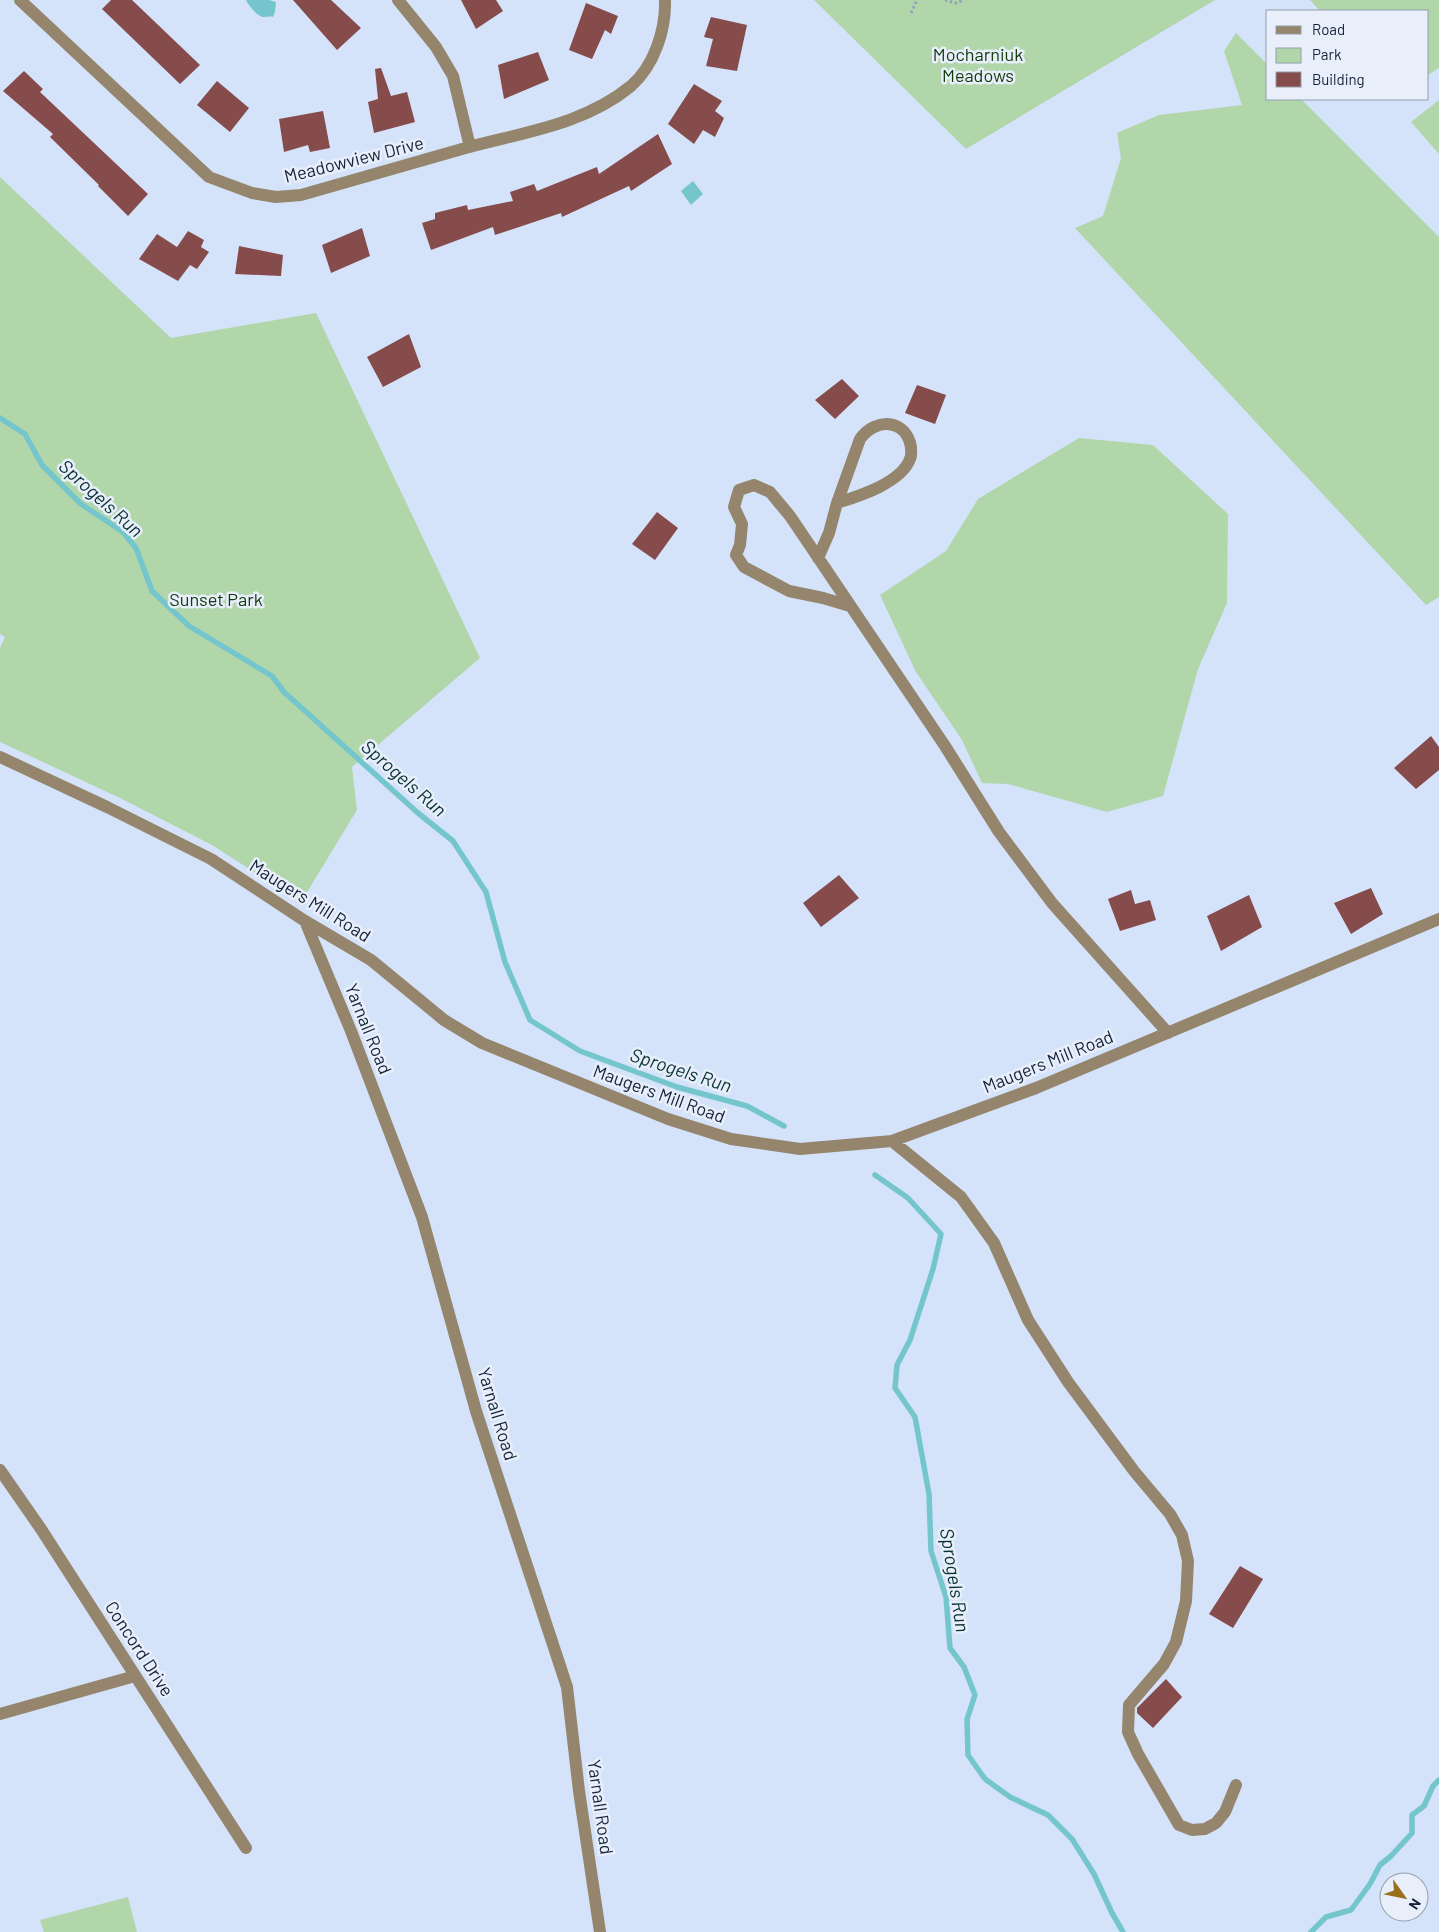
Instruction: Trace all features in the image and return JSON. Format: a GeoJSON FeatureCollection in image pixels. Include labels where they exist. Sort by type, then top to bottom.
{"type":"FeatureCollection","features":[{"type":"Feature","properties":{"kind":"street","name":"Meadowview Drive"},"geometry":{"type":"LineString","coordinates":[[20,0],[209,177],[252,193],[276,197],[301,195],[566,122],[609,102],[632,84],[648,65],[659,39],[665,16],[665,0]]}},
{"type":"Feature","properties":{"kind":"street"},"geometry":{"type":"LineString","coordinates":[[398,0],[436,47],[453,76],[470,147]]}},
{"type":"Feature","properties":{"kind":"street"},"geometry":{"type":"LineString","coordinates":[[818,558],[830,532],[837,503],[860,439],[866,431],[877,425],[889,424],[900,428],[909,438],[912,451],[910,459],[901,472],[874,491],[837,503]]}},
{"type":"Feature","properties":{"kind":"street"},"geometry":{"type":"LineString","coordinates":[[850,606],[789,591],[744,567],[736,555],[740,544],[742,524],[734,507],[739,490],[754,485],[770,492],[790,516],[940,739],[998,832],[1052,904],[1168,1033]]}},
{"type":"Feature","properties":{"kind":"street","name":"Maugers Mill Road"},"geometry":{"type":"LineString","coordinates":[[0,757],[108,807],[211,860],[371,960],[444,1020],[482,1043],[668,1119],[731,1139],[800,1149],[892,1141],[1036,1088],[1439,919]]}},
{"type":"Feature","properties":{"kind":"street","name":"Yarnall Road"},"geometry":{"type":"LineString","coordinates":[[306,921],[422,1217],[476,1410],[566,1687],[600,1932]]}},
{"type":"Feature","properties":{"kind":"street"},"geometry":{"type":"LineString","coordinates":[[892,1141],[961,1197],[994,1243],[1028,1320],[1123,1457],[1170,1514],[1182,1535],[1188,1561],[1186,1601],[1176,1642],[1164,1664],[1129,1705],[1128,1732],[1138,1754],[1179,1825],[1192,1830],[1205,1829],[1216,1823],[1225,1812],[1236,1785]]}},
{"type":"Feature","properties":{"kind":"street","name":"Concord Drive"},"geometry":{"type":"LineString","coordinates":[[0,1470],[41,1529],[246,1848]]}},
{"type":"Feature","properties":{"kind":"street"},"geometry":{"type":"LineString","coordinates":[[0,1714],[135,1676]]}},
{"type":"Feature","properties":{"kind":"path"},"geometry":{"type":"LineString","coordinates":[[911,13],[917,0]]}},
{"type":"Feature","properties":{"kind":"path"},"geometry":{"type":"LineString","coordinates":[[945,0],[956,3],[964,0]]}},
{"type":"Feature","properties":{"kind":"green space","name":"Mocharniuk Meadows"},"geometry":{"type":"Polygon","coordinates":[[[814,0],[1215,0],[966,149],[814,0]]]}},
{"type":"Feature","properties":{"kind":"green space"},"geometry":{"type":"Polygon","coordinates":[[[1310,0],[1439,0],[1439,68],[1429,74],[1429,10],[1319,10],[1310,0]]]}},
{"type":"Feature","properties":{"kind":"green space"},"geometry":{"type":"Polygon","coordinates":[[[1236,33],[1266,63],[1266,100],[1302,100],[1439,237],[1439,597],[1426,605],[1075,228],[1103,216],[1121,158],[1117,133],[1159,115],[1242,105],[1224,51],[1236,33]]]}},
{"type":"Feature","properties":{"kind":"green space"},"geometry":{"type":"Polygon","coordinates":[[[1439,100],[1439,154],[1411,122],[1439,100]]]}},
{"type":"Feature","properties":{"kind":"green space","name":"Sunset Park"},"geometry":{"type":"Polygon","coordinates":[[[0,177],[171,338],[316,313],[480,658],[352,767],[357,810],[301,902],[212,845],[122,799],[0,742],[0,648],[5,637],[0,634],[0,177]]]}},
{"type":"Feature","properties":{"kind":"green space"},"geometry":{"type":"Polygon","coordinates":[[[1079,438],[1153,445],[1228,514],[1227,603],[1198,669],[1163,796],[1107,812],[1008,784],[982,783],[962,740],[916,672],[880,595],[946,551],[978,499],[1079,438]]]}},
{"type":"Feature","properties":{"kind":"green space"},"geometry":{"type":"Polygon","coordinates":[[[128,1897],[137,1932],[44,1932],[40,1920],[128,1897]]]}},
{"type":"Feature","properties":{"kind":"shaded area"},"geometry":{"type":"Polygon","coordinates":[[[246,0],[269,0],[276,2],[273,17],[259,15],[246,0]]]}},
{"type":"Feature","properties":{"kind":"shaded area"},"geometry":{"type":"Polygon","coordinates":[[[693,181],[703,194],[691,205],[681,191],[693,181]]]}},
{"type":"Feature","properties":{"kind":"building"},"geometry":{"type":"Polygon","coordinates":[[[111,0],[132,0],[200,65],[180,84],[102,9],[111,0]]]}},
{"type":"Feature","properties":{"kind":"building"},"geometry":{"type":"Polygon","coordinates":[[[293,0],[331,0],[361,28],[337,50],[293,0]]]}},
{"type":"Feature","properties":{"kind":"building"},"geometry":{"type":"Polygon","coordinates":[[[461,0],[496,0],[503,11],[476,29],[461,0]]]}},
{"type":"Feature","properties":{"kind":"building"},"geometry":{"type":"Polygon","coordinates":[[[586,3],[618,16],[611,34],[605,30],[592,59],[569,50],[586,3]]]}},
{"type":"Feature","properties":{"kind":"building"},"geometry":{"type":"Polygon","coordinates":[[[711,17],[747,25],[737,71],[706,66],[713,39],[704,37],[711,17]]]}},
{"type":"Feature","properties":{"kind":"building"},"geometry":{"type":"Polygon","coordinates":[[[538,52],[549,80],[504,99],[498,65],[538,52]]]}},
{"type":"Feature","properties":{"kind":"building"},"geometry":{"type":"Polygon","coordinates":[[[381,68],[391,96],[407,92],[415,122],[374,133],[368,102],[378,99],[375,69],[381,68]]]}},
{"type":"Feature","properties":{"kind":"building"},"geometry":{"type":"Polygon","coordinates":[[[24,71],[43,89],[40,92],[148,194],[128,216],[50,137],[53,134],[3,91],[24,71]]]}},
{"type":"Feature","properties":{"kind":"building"},"geometry":{"type":"Polygon","coordinates":[[[217,81],[249,108],[230,132],[197,105],[217,81]]]}},
{"type":"Feature","properties":{"kind":"building"},"geometry":{"type":"Polygon","coordinates":[[[694,84],[722,101],[715,111],[724,118],[715,137],[703,130],[694,144],[668,124],[694,84]]]}},
{"type":"Feature","properties":{"kind":"building"},"geometry":{"type":"Polygon","coordinates":[[[323,111],[330,148],[310,152],[308,145],[284,152],[279,119],[323,111]]]}},
{"type":"Feature","properties":{"kind":"building"},"geometry":{"type":"Polygon","coordinates":[[[658,134],[672,164],[631,191],[629,186],[562,217],[561,213],[495,235],[493,227],[431,250],[422,223],[435,219],[435,213],[467,205],[468,210],[513,201],[510,192],[534,184],[537,191],[597,167],[599,174],[658,134]]]}},
{"type":"Feature","properties":{"kind":"building"},"geometry":{"type":"Polygon","coordinates":[[[362,228],[370,256],[331,273],[322,245],[362,228]]]}},
{"type":"Feature","properties":{"kind":"building"},"geometry":{"type":"Polygon","coordinates":[[[188,231],[204,240],[201,247],[209,252],[197,269],[190,265],[178,281],[139,259],[157,234],[177,247],[188,231]]]}},
{"type":"Feature","properties":{"kind":"building"},"geometry":{"type":"Polygon","coordinates":[[[239,246],[283,255],[281,276],[235,274],[239,246]]]}},
{"type":"Feature","properties":{"kind":"building"},"geometry":{"type":"Polygon","coordinates":[[[409,334],[421,367],[383,387],[367,357],[409,334]]]}},
{"type":"Feature","properties":{"kind":"building"},"geometry":{"type":"Polygon","coordinates":[[[842,379],[859,396],[835,419],[815,400],[842,379]]]}},
{"type":"Feature","properties":{"kind":"building"},"geometry":{"type":"Polygon","coordinates":[[[917,385],[946,395],[935,424],[905,413],[917,385]]]}},
{"type":"Feature","properties":{"kind":"building"},"geometry":{"type":"Polygon","coordinates":[[[657,512],[678,528],[655,560],[632,544],[657,512]]]}},
{"type":"Feature","properties":{"kind":"building"},"geometry":{"type":"Polygon","coordinates":[[[1431,736],[1439,747],[1439,770],[1416,789],[1394,768],[1431,736]]]}},
{"type":"Feature","properties":{"kind":"building"},"geometry":{"type":"Polygon","coordinates":[[[839,875],[859,898],[821,927],[803,903],[839,875]]]}},
{"type":"Feature","properties":{"kind":"building"},"geometry":{"type":"Polygon","coordinates":[[[1371,888],[1383,914],[1351,934],[1334,903],[1371,888]]]}},
{"type":"Feature","properties":{"kind":"building"},"geometry":{"type":"Polygon","coordinates":[[[1131,890],[1135,904],[1150,900],[1156,920],[1120,931],[1108,899],[1131,890]]]}},
{"type":"Feature","properties":{"kind":"building"},"geometry":{"type":"Polygon","coordinates":[[[1249,895],[1262,927],[1221,951],[1207,916],[1249,895]]]}},
{"type":"Feature","properties":{"kind":"building"},"geometry":{"type":"Polygon","coordinates":[[[1240,1566],[1263,1579],[1233,1628],[1209,1614],[1240,1566]]]}},
{"type":"Feature","properties":{"kind":"building"},"geometry":{"type":"Polygon","coordinates":[[[1166,1679],[1182,1697],[1153,1728],[1137,1713],[1137,1708],[1166,1679]]]}},
{"type":"Feature","properties":{"kind":"waterway","name":"Sprogels Run"},"geometry":{"type":"LineString","coordinates":[[0,418],[25,434],[42,465],[81,504],[123,532],[136,548],[152,591],[189,626],[272,676],[284,692],[418,813],[453,841],[486,892],[505,962],[530,1020],[580,1051],[677,1087],[747,1106],[784,1126]]}},
{"type":"Feature","properties":{"kind":"waterway","name":"Sprogels Run"},"geometry":{"type":"LineString","coordinates":[[875,1175],[908,1198],[941,1234],[933,1269],[910,1340],[897,1365],[895,1388],[915,1417],[929,1494],[931,1551],[946,1597],[950,1648],[964,1667],[975,1695],[967,1719],[968,1755],[985,1779],[1010,1797],[1048,1815],[1072,1839],[1094,1874],[1123,1932]]}},
{"type":"Feature","properties":{"kind":"waterway"},"geometry":{"type":"LineString","coordinates":[[1311,1932],[1326,1917],[1351,1910],[1370,1884],[1380,1865],[1412,1833],[1412,1815],[1424,1806],[1433,1786],[1439,1780]]}}]}
